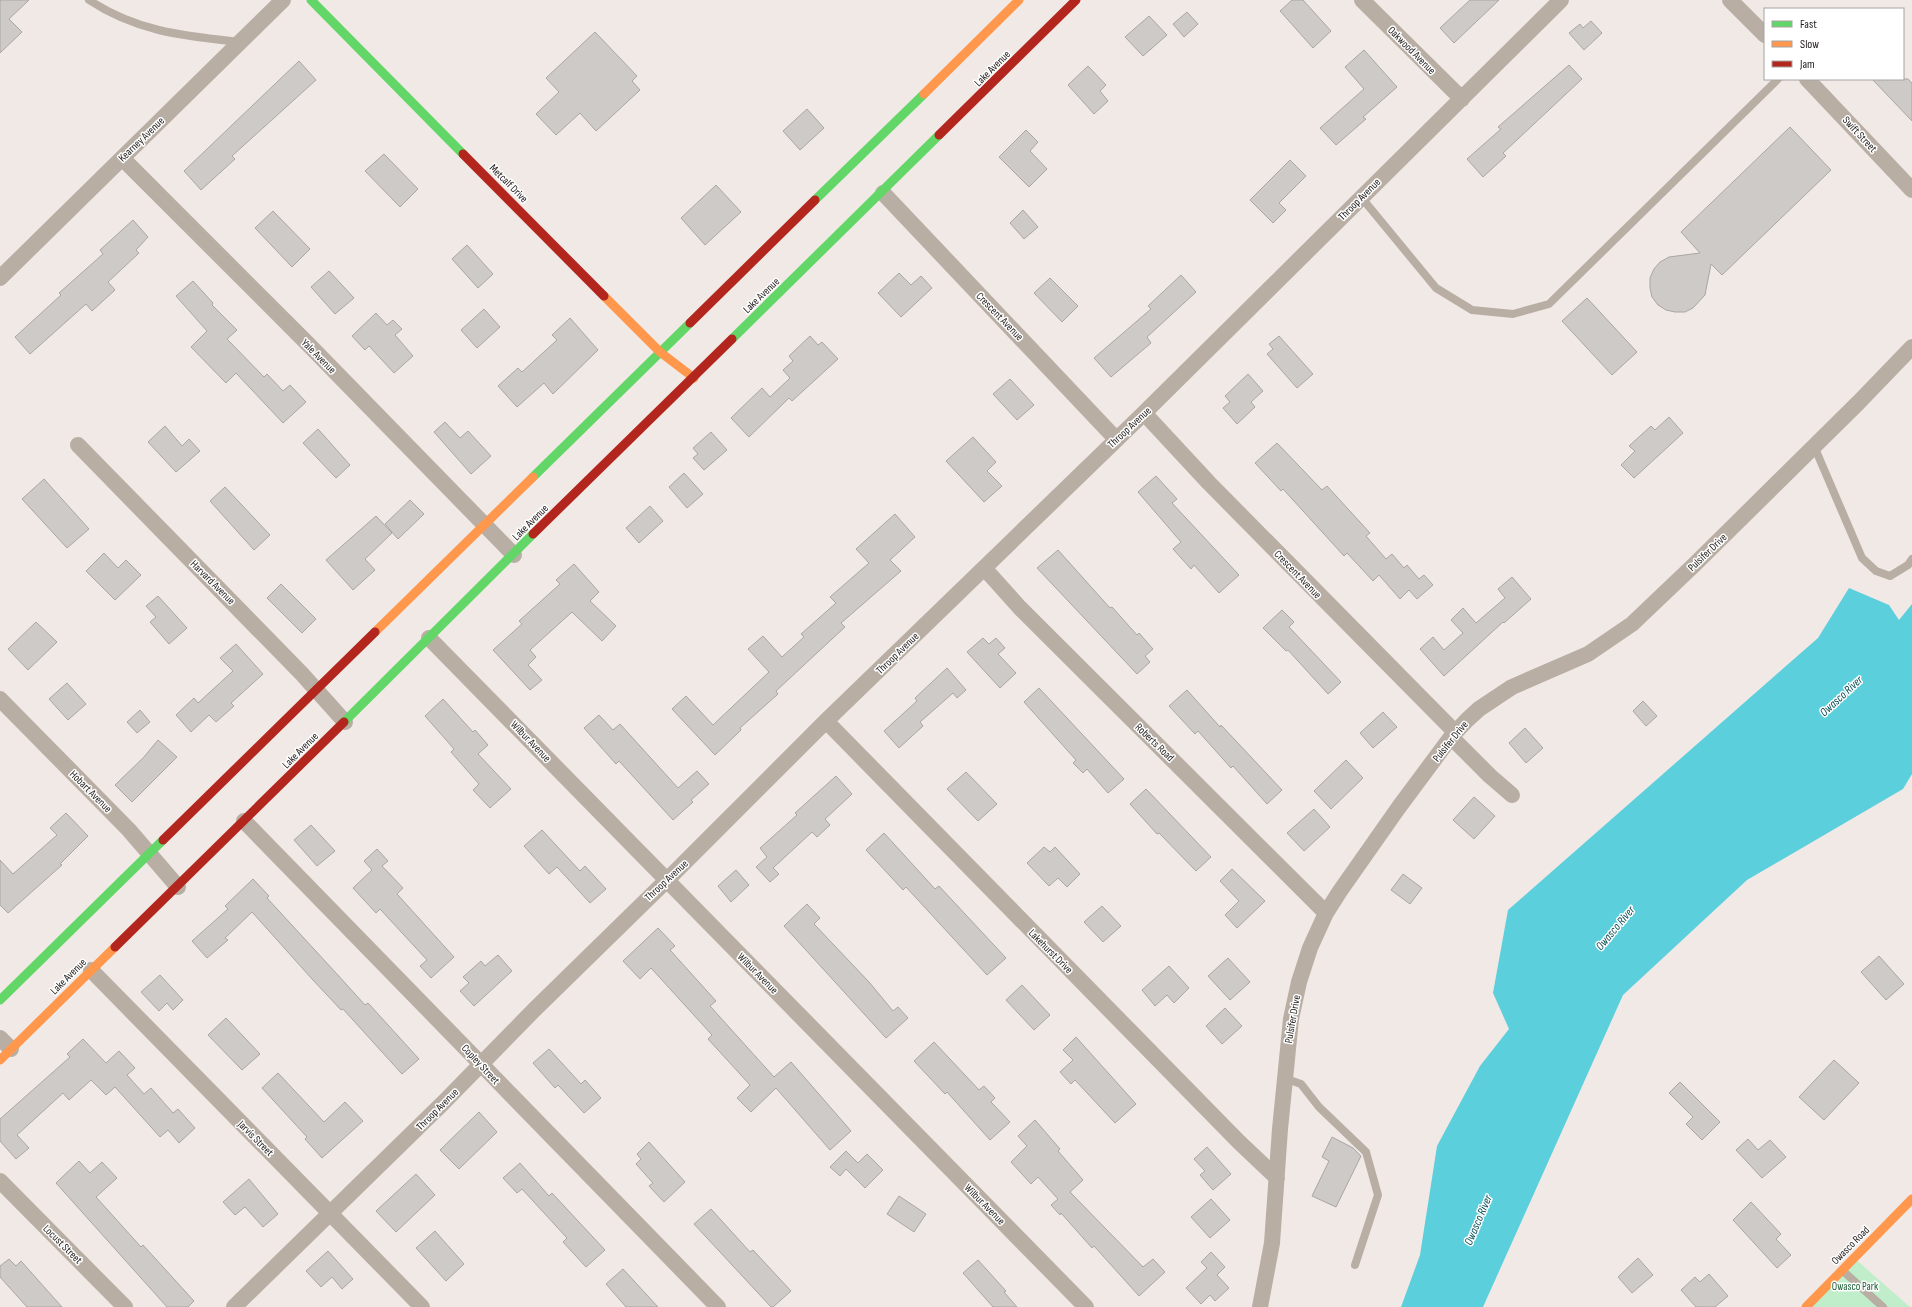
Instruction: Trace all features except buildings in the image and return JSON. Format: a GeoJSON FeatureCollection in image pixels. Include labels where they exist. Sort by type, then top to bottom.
{"type":"FeatureCollection","features":[{"type":"Feature","properties":{"kind":"main road","name":"Metcalf Drive"},"geometry":{"type":"LineString","coordinates":[[310,0],[660,352],[694,378]]}},
{"type":"Feature","properties":{"kind":"main road"},"geometry":{"type":"LineString","coordinates":[[0,1000],[1019,0]]}},
{"type":"Feature","properties":{"kind":"main road","name":"Lake Avenue"},"geometry":{"type":"LineString","coordinates":[[4,1049],[91,970],[178,887],[429,638],[883,193],[1076,0]]}},
{"type":"Feature","properties":{"kind":"main road","name":"Owasco Road"},"geometry":{"type":"LineString","coordinates":[[1806,1307],[1912,1199]]}},
{"type":"Feature","properties":{"kind":"street","name":"Kearney Avenue"},"geometry":{"type":"LineString","coordinates":[[0,278],[283,0]]}},
{"type":"Feature","properties":{"kind":"street","name":"Oakwood Avenue"},"geometry":{"type":"LineString","coordinates":[[1362,0],[1462,99]]}},
{"type":"Feature","properties":{"kind":"street","name":"Throop Avenue"},"geometry":{"type":"LineString","coordinates":[[234,1307],[329,1212],[346,1199],[545,998],[667,880],[826,721],[985,569],[1561,0]]}},
{"type":"Feature","properties":{"kind":"street"},"geometry":{"type":"LineString","coordinates":[[1730,0],[1764,34]]}},
{"type":"Feature","properties":{"kind":"street","name":"Swift Street"},"geometry":{"type":"LineString","coordinates":[[1808,80],[1912,190]]}},
{"type":"Feature","properties":{"kind":"street","name":"Yale Avenue"},"geometry":{"type":"LineString","coordinates":[[122,158],[514,555]]}},
{"type":"Feature","properties":{"kind":"street","name":"Crescent Avenue"},"geometry":{"type":"LineString","coordinates":[[883,193],[1116,439]]}},
{"type":"Feature","properties":{"kind":"street","name":"Pulsifer Drive"},"geometry":{"type":"LineString","coordinates":[[1260,1307],[1272,1244],[1284,1078],[1291,1019],[1299,982],[1310,948],[1326,913],[1399,807],[1453,735],[1480,709],[1512,687],[1588,654],[1632,624],[1814,446],[1912,347]]}},
{"type":"Feature","properties":{"kind":"street","name":"Crescent Avenue"},"geometry":{"type":"LineString","coordinates":[[1144,413],[1209,483],[1453,735],[1490,776],[1512,795]]}},
{"type":"Feature","properties":{"kind":"street","name":"Harvard Avenue"},"geometry":{"type":"LineString","coordinates":[[78,445],[233,602],[345,722]]}},
{"type":"Feature","properties":{"kind":"street","name":"Roberts Road"},"geometry":{"type":"LineString","coordinates":[[985,569],[1020,608],[1326,913]]}},
{"type":"Feature","properties":{"kind":"street","name":"Wilbur Avenue"},"geometry":{"type":"LineString","coordinates":[[429,638],[1086,1307]]}},
{"type":"Feature","properties":{"kind":"street","name":"Hobart Avenue"},"geometry":{"type":"LineString","coordinates":[[0,699],[150,853],[178,887]]}},
{"type":"Feature","properties":{"kind":"street","name":"Lakehurst Drive"},"geometry":{"type":"LineString","coordinates":[[826,721],[1239,1142],[1277,1178]]}},
{"type":"Feature","properties":{"kind":"street","name":"Copley Street"},"geometry":{"type":"LineString","coordinates":[[244,821],[340,922],[718,1307]]}},
{"type":"Feature","properties":{"kind":"street","name":"Jarvis Street"},"geometry":{"type":"LineString","coordinates":[[91,970],[422,1307]]}},
{"type":"Feature","properties":{"kind":"street","name":"Locust Street"},"geometry":{"type":"LineString","coordinates":[[0,1181],[125,1307]]}},
{"type":"Feature","properties":{"kind":"lane"},"geometry":{"type":"LineString","coordinates":[[90,0],[122,19],[164,33],[241,42]]}},
{"type":"Feature","properties":{"kind":"lane"},"geometry":{"type":"LineString","coordinates":[[1361,197],[1436,288],[1472,310],[1513,314],[1542,306],[1549,304],[1777,80]]}},
{"type":"Feature","properties":{"kind":"lane"},"geometry":{"type":"LineString","coordinates":[[1814,446],[1862,558],[1876,571],[1890,576],[1908,565],[1912,560]]}},
{"type":"Feature","properties":{"kind":"lane"},"geometry":{"type":"LineString","coordinates":[[1284,1078],[1301,1084],[1319,1106],[1366,1152],[1378,1195],[1355,1265]]}},
{"type":"Feature","properties":{"kind":"lane"},"geometry":{"type":"LineString","coordinates":[[1842,1270],[1882,1307]]}},
{"type":"Feature","properties":{"kind":"green space","name":"Owasco Park"},"geometry":{"type":"Polygon","coordinates":[[[1854,1258],[1910,1307],[1806,1307],[1854,1258]]]}},
{"type":"Feature","properties":{"kind":"water","name":"Owasco River"},"geometry":{"type":"Polygon","coordinates":[[[1849,588],[1889,605],[1899,620],[1912,604],[1912,774],[1903,789],[1747,880],[1623,995],[1483,1307],[1401,1307],[1420,1255],[1437,1146],[1480,1066],[1509,1029],[1493,993],[1508,910],[1818,638],[1849,588]]]}},
{"type":"Feature","properties":{"kind":"traffic: fast"},"geometry":{"type":"LineString","coordinates":[[311,0],[463,154]]}},
{"type":"Feature","properties":{"kind":"traffic: fast"},"geometry":{"type":"LineString","coordinates":[[815,200],[924,94]]}},
{"type":"Feature","properties":{"kind":"traffic: fast"},"geometry":{"type":"LineString","coordinates":[[732,339],[939,135]]}},
{"type":"Feature","properties":{"kind":"traffic: fast"},"geometry":{"type":"LineString","coordinates":[[533,477],[690,323]]}},
{"type":"Feature","properties":{"kind":"traffic: fast"},"geometry":{"type":"LineString","coordinates":[[344,722],[533,534]]}},
{"type":"Feature","properties":{"kind":"traffic: fast"},"geometry":{"type":"LineString","coordinates":[[0,1000],[163,840]]}},
{"type":"Feature","properties":{"kind":"traffic: slow"},"geometry":{"type":"LineString","coordinates":[[924,94],[1019,0]]}},
{"type":"Feature","properties":{"kind":"traffic: slow"},"geometry":{"type":"LineString","coordinates":[[604,296],[660,352],[694,378]]}},
{"type":"Feature","properties":{"kind":"traffic: slow"},"geometry":{"type":"LineString","coordinates":[[375,632],[533,477]]}},
{"type":"Feature","properties":{"kind":"traffic: slow"},"geometry":{"type":"LineString","coordinates":[[0,1060],[115,947]]}},
{"type":"Feature","properties":{"kind":"traffic: slow"},"geometry":{"type":"LineString","coordinates":[[1806,1307],[1912,1199]]}},
{"type":"Feature","properties":{"kind":"traffic: jam"},"geometry":{"type":"LineString","coordinates":[[939,135],[1076,0]]}},
{"type":"Feature","properties":{"kind":"traffic: jam"},"geometry":{"type":"LineString","coordinates":[[463,154],[604,296]]}},
{"type":"Feature","properties":{"kind":"traffic: jam"},"geometry":{"type":"LineString","coordinates":[[690,323],[815,200]]}},
{"type":"Feature","properties":{"kind":"traffic: jam"},"geometry":{"type":"LineString","coordinates":[[533,534],[732,339]]}},
{"type":"Feature","properties":{"kind":"traffic: jam"},"geometry":{"type":"LineString","coordinates":[[163,840],[375,632]]}},
{"type":"Feature","properties":{"kind":"traffic: jam"},"geometry":{"type":"LineString","coordinates":[[115,947],[344,722]]}}]}
